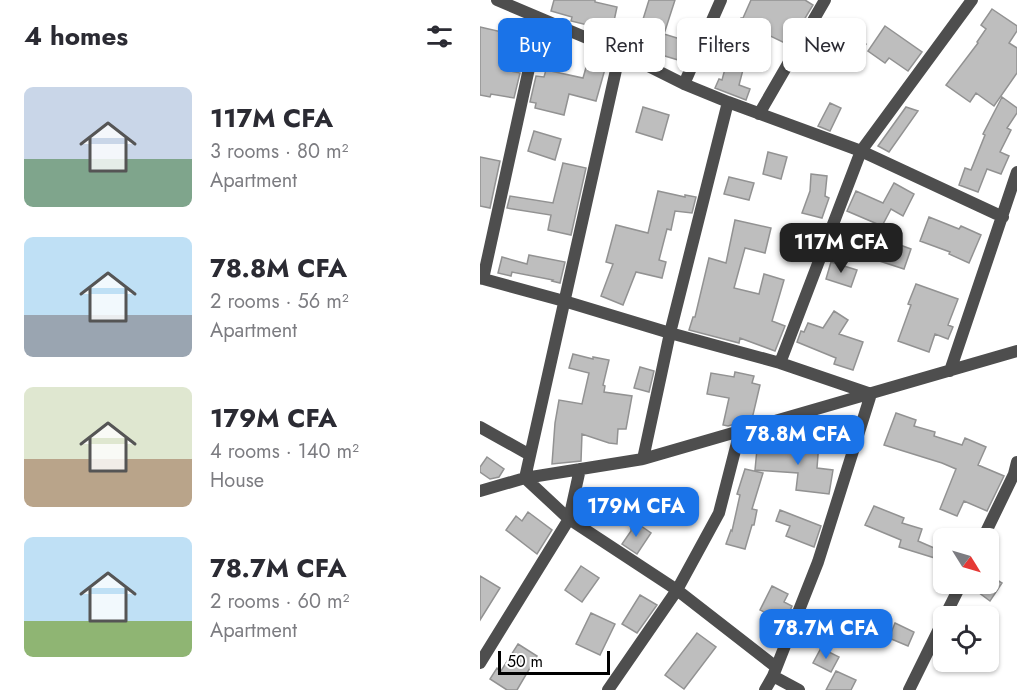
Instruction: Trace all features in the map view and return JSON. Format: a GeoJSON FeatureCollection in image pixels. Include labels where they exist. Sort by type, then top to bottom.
{"type":"FeatureCollection","features":[{"type":"Feature","properties":{"kind":"street"},"geometry":{"type":"LineString","coordinates":[[684,84],[721,0]]}},
{"type":"Feature","properties":{"kind":"street"},"geometry":{"type":"LineString","coordinates":[[759,114],[825,0]]}},
{"type":"Feature","properties":{"kind":"street"},"geometry":{"type":"LineString","coordinates":[[780,363],[861,151],[972,0]]}},
{"type":"Feature","properties":{"kind":"street"},"geometry":{"type":"LineString","coordinates":[[502,1],[540,18]]}},
{"type":"Feature","properties":{"kind":"street"},"geometry":{"type":"LineString","coordinates":[[528,72],[481,278],[780,363],[871,394]]}},
{"type":"Feature","properties":{"kind":"street"},"geometry":{"type":"LineString","coordinates":[[525,478],[616,72]]}},
{"type":"Feature","properties":{"kind":"street"},"geometry":{"type":"LineString","coordinates":[[660,72],[728,102],[861,151],[1003,217]]}},
{"type":"Feature","properties":{"kind":"street"},"geometry":{"type":"LineString","coordinates":[[643,459],[670,333],[728,102]]}},
{"type":"Feature","properties":{"kind":"street"},"geometry":{"type":"LineString","coordinates":[[951,370],[1017,172]]}},
{"type":"Feature","properties":{"kind":"street"},"geometry":{"type":"LineString","coordinates":[[480,491],[525,478],[643,459],[1017,351]]}},
{"type":"Feature","properties":{"kind":"street"},"geometry":{"type":"LineString","coordinates":[[765,690],[775,672],[818,562],[871,394]]}},
{"type":"Feature","properties":{"kind":"street"},"geometry":{"type":"LineString","coordinates":[[480,427],[530,455]]}},
{"type":"Feature","properties":{"kind":"street"},"geometry":{"type":"LineString","coordinates":[[608,690],[677,590],[719,513],[740,431]]}},
{"type":"Feature","properties":{"kind":"street"},"geometry":{"type":"LineString","coordinates":[[480,663],[569,519],[580,469]]}},
{"type":"Feature","properties":{"kind":"street"},"geometry":{"type":"LineString","coordinates":[[988,528],[1016,470]]}},
{"type":"Feature","properties":{"kind":"street"},"geometry":{"type":"LineString","coordinates":[[525,478],[569,519],[677,590],[799,690]]}},
{"type":"Feature","properties":{"kind":"street"},"geometry":{"type":"LineString","coordinates":[[909,690],[933,641]]}},
{"type":"Feature","properties":{"kind":"building"},"geometry":{"type":"Polygon","coordinates":[[[554,0],[595,0],[595,2],[617,7],[615,18],[584,18],[584,24],[572,21],[572,17],[551,11],[554,0]]]}},
{"type":"Feature","properties":{"kind":"building"},"geometry":{"type":"Polygon","coordinates":[[[649,0],[675,0],[665,31],[665,18],[643,18],[649,0]]]}},
{"type":"Feature","properties":{"kind":"building"},"geometry":{"type":"Polygon","coordinates":[[[751,0],[805,0],[813,5],[805,18],[783,18],[783,42],[771,36],[771,18],[743,18],[751,0]]]}},
{"type":"Feature","properties":{"kind":"building"},"geometry":{"type":"Polygon","coordinates":[[[992,9],[1017,26],[1017,31],[1009,43],[1017,48],[1017,73],[994,106],[976,93],[970,102],[946,85],[978,43],[986,29],[981,25],[992,9]]]}},
{"type":"Feature","properties":{"kind":"building"},"geometry":{"type":"Polygon","coordinates":[[[885,26],[922,52],[908,71],[889,58],[885,63],[868,51],[885,26]]]}},
{"type":"Feature","properties":{"kind":"building"},"geometry":{"type":"Polygon","coordinates":[[[480,27],[498,31],[498,72],[520,73],[514,98],[491,94],[490,97],[480,95],[480,27]]]}},
{"type":"Feature","properties":{"kind":"building"},"geometry":{"type":"Polygon","coordinates":[[[665,34],[677,38],[677,60],[665,56],[665,34]]]}},
{"type":"Feature","properties":{"kind":"building"},"geometry":{"type":"Polygon","coordinates":[[[545,72],[555,72],[583,78],[585,72],[604,72],[596,101],[569,94],[564,115],[535,108],[536,103],[530,102],[536,76],[544,77],[545,72]]]}},
{"type":"Feature","properties":{"kind":"building"},"geometry":{"type":"Polygon","coordinates":[[[724,72],[742,72],[739,85],[750,89],[746,100],[715,88],[719,79],[722,80],[724,72]]]}},
{"type":"Feature","properties":{"kind":"building"},"geometry":{"type":"Polygon","coordinates":[[[1002,97],[1017,108],[1017,113],[1007,128],[1011,130],[1000,152],[1009,156],[1001,174],[987,169],[978,192],[959,185],[965,168],[971,170],[985,135],[983,134],[1002,97]]]}},
{"type":"Feature","properties":{"kind":"building"},"geometry":{"type":"Polygon","coordinates":[[[830,103],[841,108],[830,131],[818,126],[830,103]]]}},
{"type":"Feature","properties":{"kind":"building"},"geometry":{"type":"Polygon","coordinates":[[[643,107],[669,115],[662,140],[636,132],[643,107]]]}},
{"type":"Feature","properties":{"kind":"building"},"geometry":{"type":"Polygon","coordinates":[[[906,107],[918,111],[889,152],[878,146],[906,107]]]}},
{"type":"Feature","properties":{"kind":"building"},"geometry":{"type":"Polygon","coordinates":[[[534,131],[561,139],[555,160],[528,151],[534,131]]]}},
{"type":"Feature","properties":{"kind":"building"},"geometry":{"type":"Polygon","coordinates":[[[768,152],[787,157],[781,179],[763,174],[768,152]]]}},
{"type":"Feature","properties":{"kind":"building"},"geometry":{"type":"Polygon","coordinates":[[[480,157],[500,161],[490,208],[480,206],[480,157]]]}},
{"type":"Feature","properties":{"kind":"building"},"geometry":{"type":"Polygon","coordinates":[[[563,163],[586,168],[571,235],[548,230],[551,215],[507,208],[510,196],[553,203],[563,163]]]}},
{"type":"Feature","properties":{"kind":"building"},"geometry":{"type":"Polygon","coordinates":[[[811,174],[827,176],[825,196],[829,198],[822,218],[802,213],[810,191],[811,174]]]}},
{"type":"Feature","properties":{"kind":"building"},"geometry":{"type":"Polygon","coordinates":[[[729,177],[754,183],[749,200],[724,194],[729,177]]]}},
{"type":"Feature","properties":{"kind":"building"},"geometry":{"type":"Polygon","coordinates":[[[894,183],[914,194],[903,216],[891,209],[882,226],[847,211],[856,191],[883,203],[894,183]]]}},
{"type":"Feature","properties":{"kind":"building"},"geometry":{"type":"Polygon","coordinates":[[[658,191],[696,197],[692,213],[675,211],[671,230],[667,229],[659,260],[666,262],[662,278],[636,272],[623,305],[601,296],[613,264],[606,262],[616,225],[648,233],[658,191]]]}},
{"type":"Feature","properties":{"kind":"building"},"geometry":{"type":"Polygon","coordinates":[[[929,217],[959,229],[961,226],[981,235],[969,263],[949,254],[950,252],[920,241],[929,217]]]}},
{"type":"Feature","properties":{"kind":"building"},"geometry":{"type":"Polygon","coordinates":[[[735,220],[771,228],[765,253],[745,248],[734,288],[759,294],[764,274],[784,280],[772,321],[785,326],[775,351],[740,338],[739,343],[689,330],[693,317],[695,317],[709,258],[726,263],[735,220]]]}},
{"type":"Feature","properties":{"kind":"building"},"geometry":{"type":"Polygon","coordinates":[[[872,231],[893,238],[892,242],[911,249],[904,269],[864,256],[872,231]]]}},
{"type":"Feature","properties":{"kind":"building"},"geometry":{"type":"Polygon","coordinates":[[[529,255],[565,262],[560,283],[512,272],[511,276],[498,273],[502,257],[527,264],[529,255]]]}},
{"type":"Feature","properties":{"kind":"building"},"geometry":{"type":"Polygon","coordinates":[[[831,262],[857,270],[851,287],[826,279],[831,262]]]}},
{"type":"Feature","properties":{"kind":"building"},"geometry":{"type":"Polygon","coordinates":[[[916,284],[958,299],[948,325],[953,327],[948,339],[935,334],[929,352],[898,341],[916,284]]]}},
{"type":"Feature","properties":{"kind":"building"},"geometry":{"type":"Polygon","coordinates":[[[834,311],[848,320],[839,334],[863,342],[853,370],[834,364],[836,358],[797,342],[801,331],[804,332],[808,323],[823,328],[834,311]]]}},
{"type":"Feature","properties":{"kind":"building"},"geometry":{"type":"Polygon","coordinates":[[[573,354],[609,360],[603,385],[605,386],[604,392],[632,396],[626,429],[618,429],[617,444],[582,434],[581,461],[552,464],[559,400],[582,404],[589,373],[569,368],[573,354]]]}},
{"type":"Feature","properties":{"kind":"building"},"geometry":{"type":"Polygon","coordinates":[[[640,367],[654,371],[649,392],[634,388],[640,367]]]}},
{"type":"Feature","properties":{"kind":"building"},"geometry":{"type":"Polygon","coordinates":[[[735,372],[754,376],[752,383],[760,385],[752,419],[728,426],[723,425],[729,398],[707,394],[711,373],[734,377],[735,372]]]}},
{"type":"Feature","properties":{"kind":"building"},"geometry":{"type":"Polygon","coordinates":[[[896,413],[916,420],[914,426],[935,432],[934,436],[962,445],[965,438],[986,447],[978,465],[1004,476],[987,511],[964,501],[957,516],[940,509],[956,469],[884,445],[896,413]]]}},
{"type":"Feature","properties":{"kind":"building"},"geometry":{"type":"Polygon","coordinates":[[[792,441],[819,442],[817,468],[833,470],[829,494],[796,490],[798,473],[755,470],[757,449],[791,451],[792,441]]]}},
{"type":"Feature","properties":{"kind":"building"},"geometry":{"type":"Polygon","coordinates":[[[487,457],[504,469],[499,477],[490,479],[480,472],[480,467],[487,457]]]}},
{"type":"Feature","properties":{"kind":"building"},"geometry":{"type":"Polygon","coordinates":[[[745,469],[763,473],[752,509],[757,510],[754,525],[752,525],[745,549],[726,544],[732,531],[740,495],[737,494],[745,469]]]}},
{"type":"Feature","properties":{"kind":"building"},"geometry":{"type":"Polygon","coordinates":[[[874,506],[904,518],[902,523],[922,529],[918,541],[933,548],[933,557],[899,547],[901,540],[865,525],[874,506]]]}},
{"type":"Feature","properties":{"kind":"building"},"geometry":{"type":"Polygon","coordinates":[[[780,510],[821,526],[814,547],[786,536],[790,526],[776,521],[780,510]]]}},
{"type":"Feature","properties":{"kind":"building"},"geometry":{"type":"Polygon","coordinates":[[[528,512],[552,530],[537,554],[506,530],[516,516],[522,521],[528,512]]]}},
{"type":"Feature","properties":{"kind":"building"},"geometry":{"type":"Polygon","coordinates":[[[631,519],[651,533],[637,554],[622,544],[631,531],[631,519]]]}},
{"type":"Feature","properties":{"kind":"building"},"geometry":{"type":"Polygon","coordinates":[[[581,566],[599,578],[582,602],[565,590],[581,566]]]}},
{"type":"Feature","properties":{"kind":"building"},"geometry":{"type":"Polygon","coordinates":[[[480,576],[500,588],[480,620],[480,576]]]}},
{"type":"Feature","properties":{"kind":"building"},"geometry":{"type":"Polygon","coordinates":[[[772,586],[788,594],[784,602],[792,606],[785,622],[760,610],[772,586]]]}},
{"type":"Feature","properties":{"kind":"building"},"geometry":{"type":"Polygon","coordinates":[[[981,594],[995,594],[990,601],[981,594]]]}},
{"type":"Feature","properties":{"kind":"building"},"geometry":{"type":"Polygon","coordinates":[[[640,595],[657,605],[637,633],[622,624],[640,595]]]}},
{"type":"Feature","properties":{"kind":"building"},"geometry":{"type":"Polygon","coordinates":[[[591,613],[615,624],[600,655],[576,644],[591,613]]]}},
{"type":"Feature","properties":{"kind":"building"},"geometry":{"type":"Polygon","coordinates":[[[819,614],[841,624],[834,639],[812,629],[819,614]]]}},
{"type":"Feature","properties":{"kind":"building"},"geometry":{"type":"Polygon","coordinates":[[[895,623],[914,632],[908,646],[889,638],[895,623]]]}},
{"type":"Feature","properties":{"kind":"building"},"geometry":{"type":"Polygon","coordinates":[[[697,633],[716,647],[684,689],[665,675],[697,633]]]}},
{"type":"Feature","properties":{"kind":"building"},"geometry":{"type":"Polygon","coordinates":[[[518,644],[537,656],[517,690],[507,690],[490,679],[497,668],[501,671],[518,644]]]}},
{"type":"Feature","properties":{"kind":"building"},"geometry":{"type":"Polygon","coordinates":[[[821,648],[839,657],[831,672],[813,663],[821,648]]]}},
{"type":"Feature","properties":{"kind":"building"},"geometry":{"type":"Polygon","coordinates":[[[836,671],[856,680],[851,690],[826,690],[836,671]]]}}]}
